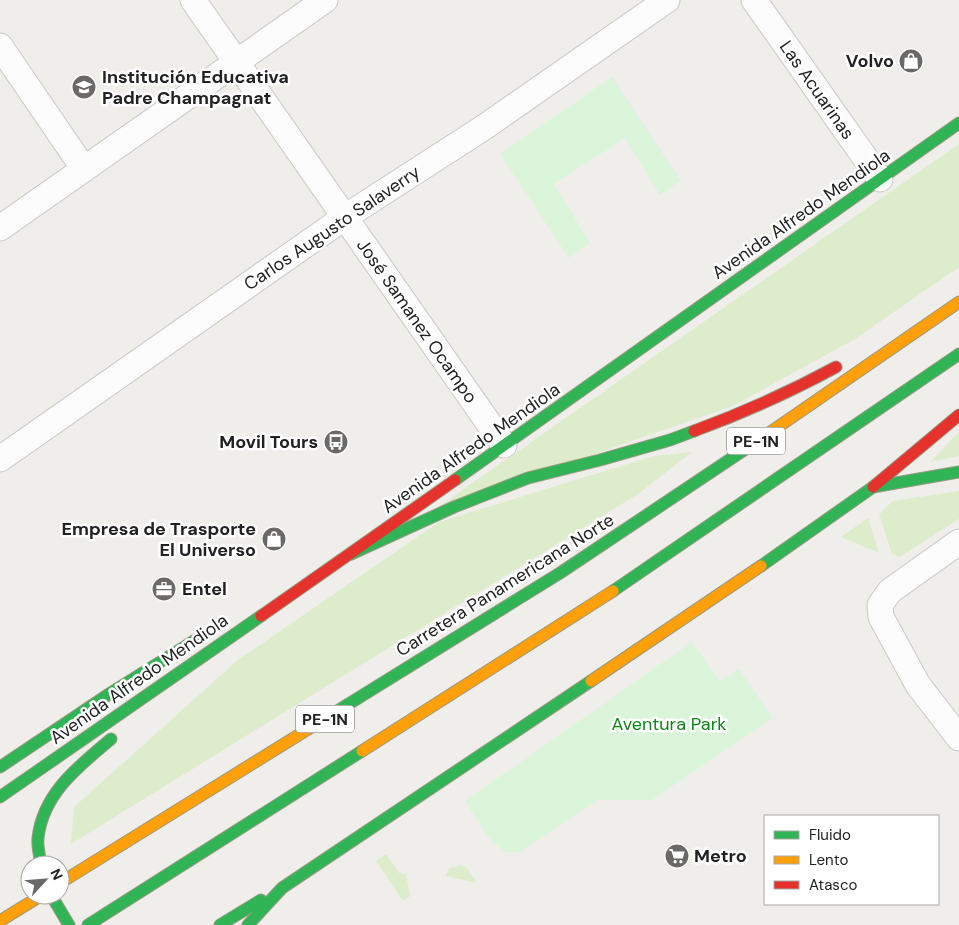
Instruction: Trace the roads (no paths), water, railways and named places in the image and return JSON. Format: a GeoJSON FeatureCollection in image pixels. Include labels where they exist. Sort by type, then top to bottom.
{"type":"FeatureCollection","features":[{"type":"Feature","properties":{"kind":"main road","name":"Avenida Alfredo Mendiola"},"geometry":{"type":"LineString","coordinates":[[0,797],[351,554],[959,124]]}},
{"type":"Feature","properties":{"kind":"main road"},"geometry":{"type":"LineString","coordinates":[[878,344],[955,305]]}},
{"type":"Feature","properties":{"kind":"main road","name":"Carretera Panamericana Norte"},"geometry":{"type":"LineString","coordinates":[[70,877],[560,573],[955,305]]}},
{"type":"Feature","properties":{"kind":"main road","name":"PE-1N"},"geometry":{"type":"LineString","coordinates":[[88,925],[584,611],[959,354]]}},
{"type":"Feature","properties":{"kind":"main road"},"geometry":{"type":"LineString","coordinates":[[269,596],[351,554],[454,507],[528,478],[670,440],[728,419],[794,390],[844,362]]}},
{"type":"Feature","properties":{"kind":"main road"},"geometry":{"type":"LineString","coordinates":[[220,925],[282,888],[789,547],[873,487],[959,415]]}},
{"type":"Feature","properties":{"kind":"main road"},"geometry":{"type":"LineString","coordinates":[[873,487],[959,472]]}},
{"type":"Feature","properties":{"kind":"main road"},"geometry":{"type":"LineString","coordinates":[[136,717],[240,630]]}},
{"type":"Feature","properties":{"kind":"main road"},"geometry":{"type":"LineString","coordinates":[[0,767],[109,694],[210,632]]}},
{"type":"Feature","properties":{"kind":"main road"},"geometry":{"type":"LineString","coordinates":[[40,855],[38,840],[43,813],[56,790],[72,772],[122,729]]}},
{"type":"Feature","properties":{"kind":"main road"},"geometry":{"type":"LineString","coordinates":[[248,925],[282,888]]}},
{"type":"Feature","properties":{"kind":"main road"},"geometry":{"type":"LineString","coordinates":[[0,922],[26,905]]}},
{"type":"Feature","properties":{"kind":"main road"},"geometry":{"type":"LineString","coordinates":[[57,905],[69,925]]}},
{"type":"Feature","properties":{"kind":"street","name":"José Samanez Ocampo"},"geometry":{"type":"LineString","coordinates":[[193,0],[504,445]]}},
{"type":"Feature","properties":{"kind":"street"},"geometry":{"type":"LineString","coordinates":[[0,228],[325,0]]}},
{"type":"Feature","properties":{"kind":"street","name":"Carlos Augusto Salaverry"},"geometry":{"type":"LineString","coordinates":[[0,459],[345,217],[483,128],[666,0]]}},
{"type":"Feature","properties":{"kind":"street","name":"Las Acuarinas"},"geometry":{"type":"LineString","coordinates":[[754,0],[880,180]]}},
{"type":"Feature","properties":{"kind":"street"},"geometry":{"type":"LineString","coordinates":[[0,46],[84,169]]}},
{"type":"Feature","properties":{"kind":"street"},"geometry":{"type":"LineString","coordinates":[[959,542],[890,590],[880,605],[881,618],[918,685],[959,738]]}},
{"type":"Feature","properties":{"kind":"place","name":"Volvo"},"geometry":{"type":"Point","coordinates":[911,61]}},
{"type":"Feature","properties":{"kind":"place","name":"Institución Educativa Padre Champagnat"},"geometry":{"type":"Point","coordinates":[84,87]}},
{"type":"Feature","properties":{"kind":"place","name":"Movil Tours"},"geometry":{"type":"Point","coordinates":[336,442]}},
{"type":"Feature","properties":{"kind":"place","name":"Empresa de Trasporte El Universo"},"geometry":{"type":"Point","coordinates":[274,539]}},
{"type":"Feature","properties":{"kind":"place","name":"Entel"},"geometry":{"type":"Point","coordinates":[164,589]}},
{"type":"Feature","properties":{"kind":"place","name":"Metro"},"geometry":{"type":"Point","coordinates":[677,856]}},
{"type":"Feature","properties":{"kind":"park label","name":"Aventura Park"},"geometry":{"type":"Point","coordinates":[669,724]}}]}
